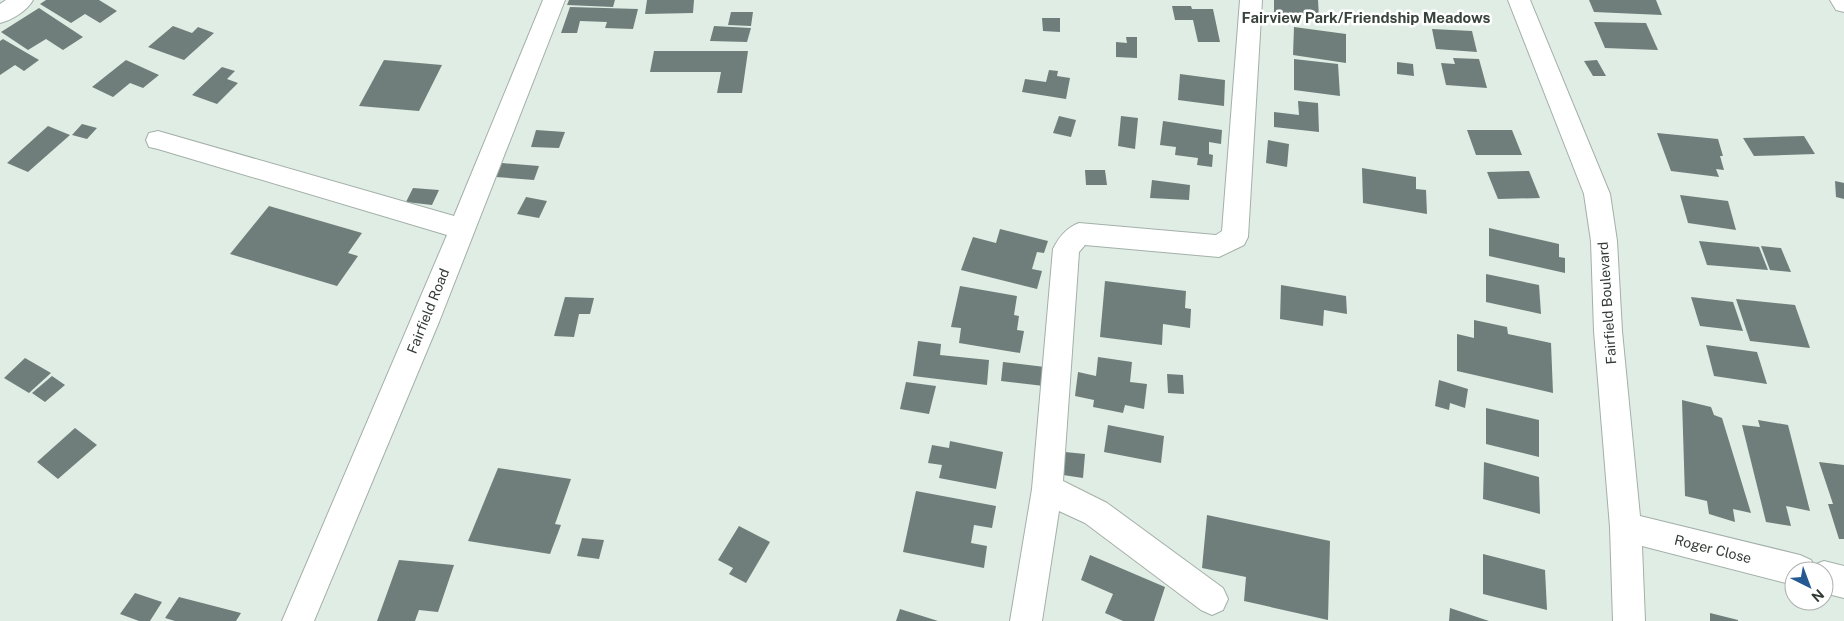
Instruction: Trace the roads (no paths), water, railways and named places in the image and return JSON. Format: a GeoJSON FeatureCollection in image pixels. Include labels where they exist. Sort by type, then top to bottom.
{"type":"FeatureCollection","features":[{"type":"Feature","properties":{"kind":"street"},"geometry":{"type":"LineString","coordinates":[[0,15],[22,0]]}},
{"type":"Feature","properties":{"kind":"street","name":"Fairfield Road"},"geometry":{"type":"LineString","coordinates":[[298,621],[425,322],[554,0]]}},
{"type":"Feature","properties":{"kind":"street"},"geometry":{"type":"LineString","coordinates":[[1026,621],[1047,490],[1066,249],[1079,234],[1219,246],[1235,237],[1251,0]]}},
{"type":"Feature","properties":{"kind":"street","name":"Fairfield Boulevard"},"geometry":{"type":"LineString","coordinates":[[1518,0],[1596,194],[1604,241],[1608,331],[1626,527],[1629,621]]}},
{"type":"Feature","properties":{"kind":"street"},"geometry":{"type":"LineString","coordinates":[[1840,0],[1844,4]]}},
{"type":"Feature","properties":{"kind":"street"},"geometry":{"type":"LineString","coordinates":[[158,140],[462,229]]}},
{"type":"Feature","properties":{"kind":"street"},"geometry":{"type":"LineString","coordinates":[[1047,490],[1096,514],[1212,599]]}},
{"type":"Feature","properties":{"kind":"street","name":"Roger Close"},"geometry":{"type":"LineString","coordinates":[[1626,527],[1784,567]]}},
{"type":"Feature","properties":{"kind":"district","name":"Fairview Park/Friendship Meadows"},"geometry":{"type":"Point","coordinates":[1366,17]}}]}
